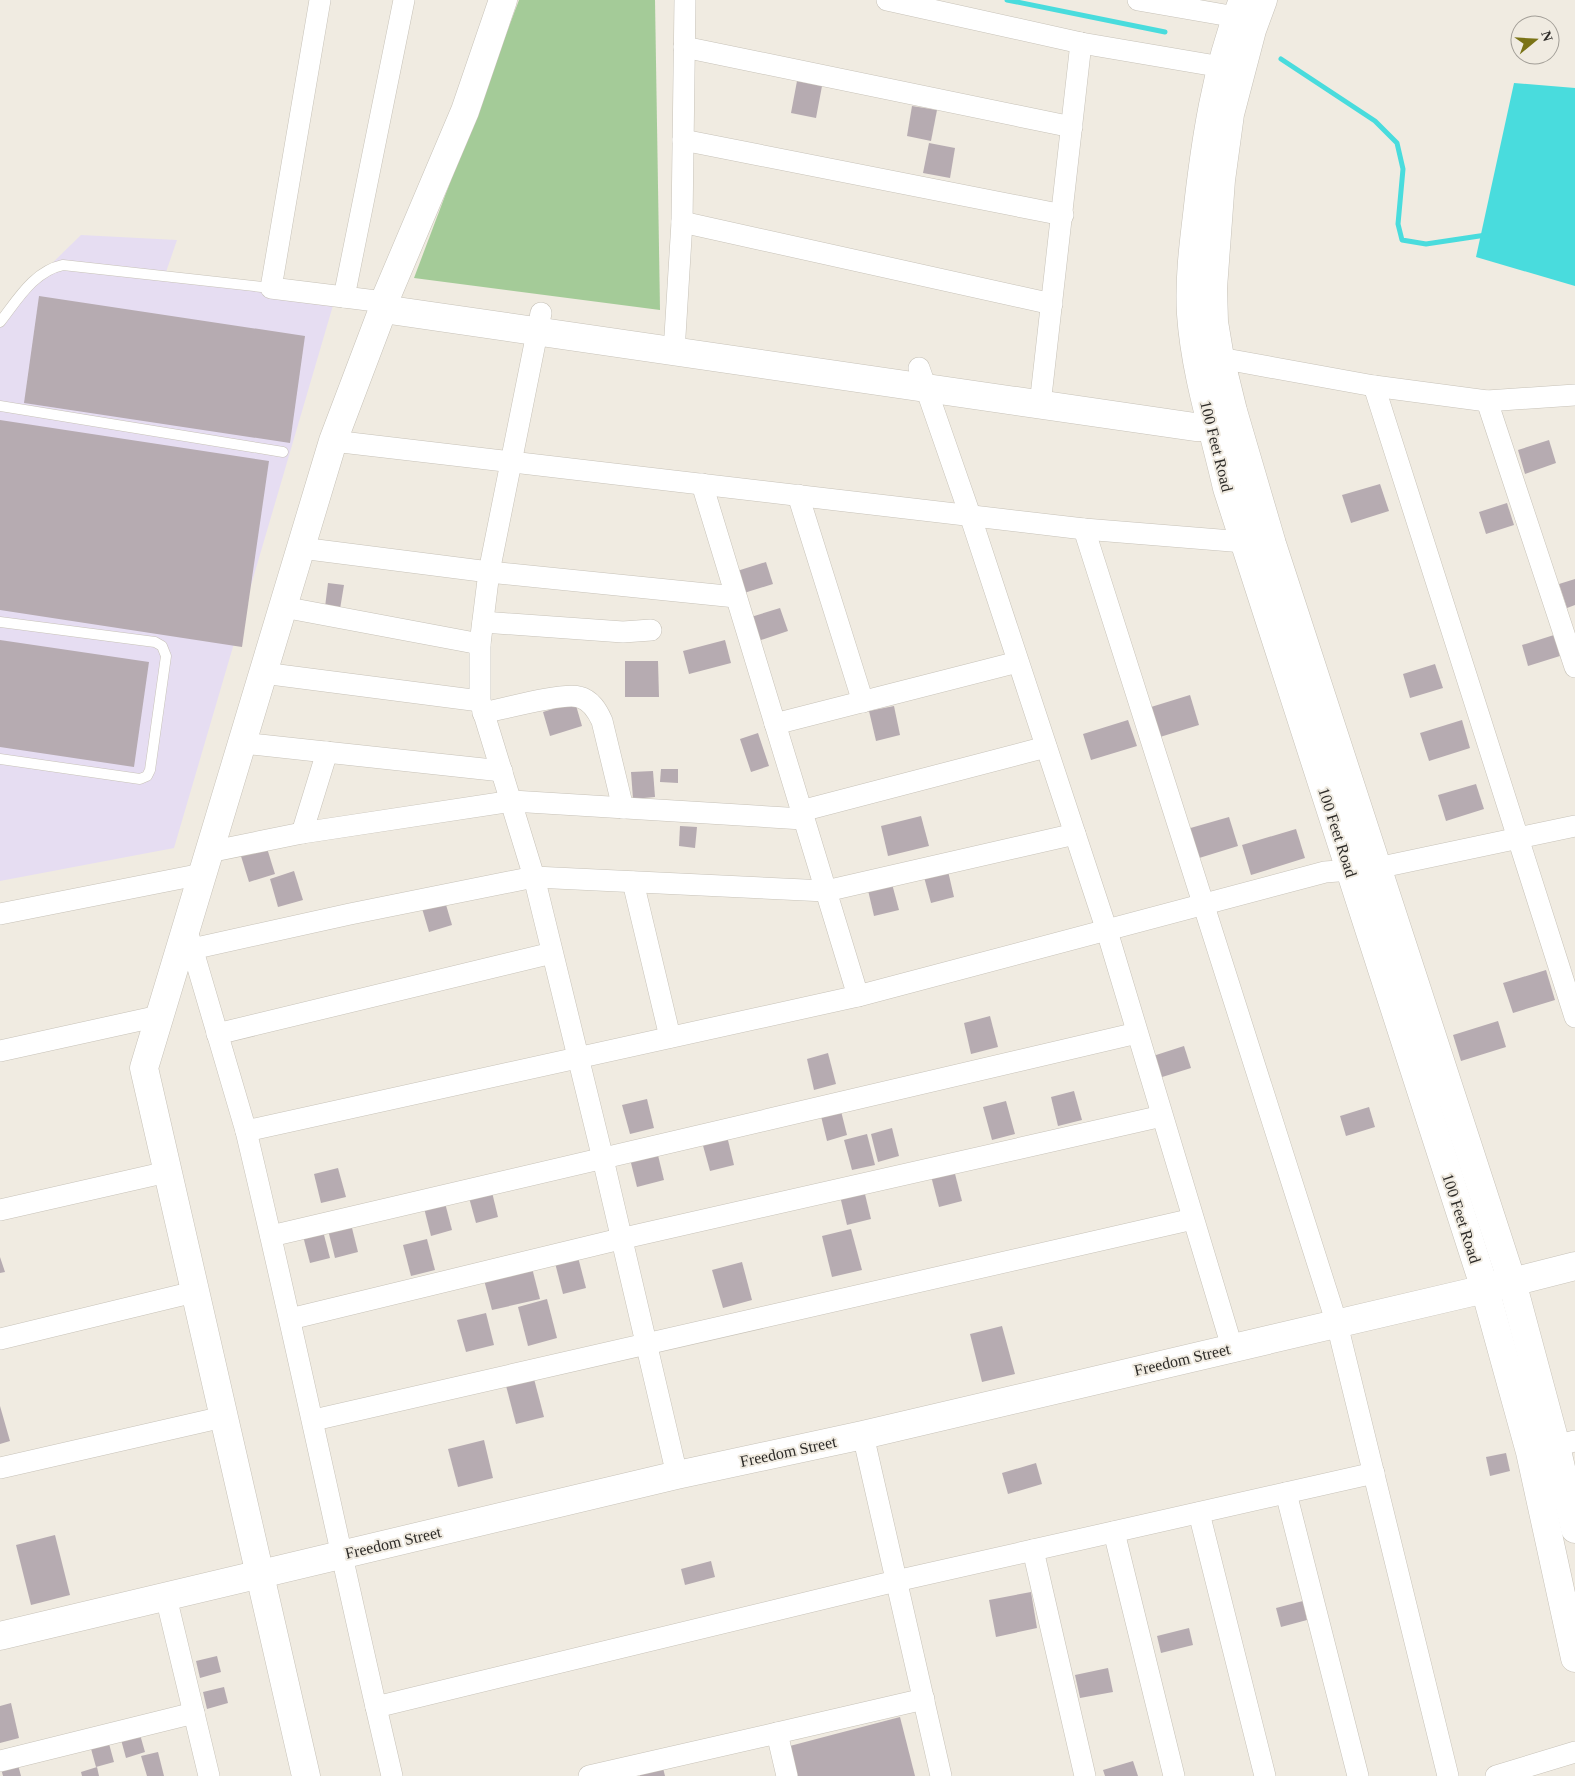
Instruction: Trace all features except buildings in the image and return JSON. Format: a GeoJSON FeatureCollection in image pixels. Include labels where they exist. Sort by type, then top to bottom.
{"type":"FeatureCollection","features":[{"type":"Feature","properties":{"kind":"street"},"geometry":{"type":"LineString","coordinates":[[320,0],[271,288],[385,301],[1041,395],[1223,418]]}},
{"type":"Feature","properties":{"kind":"street"},"geometry":{"type":"LineString","coordinates":[[344,297],[404,0]]}},
{"type":"Feature","properties":{"kind":"street"},"geometry":{"type":"LineString","coordinates":[[306,1776],[144,1068],[159,1016],[189,938],[206,863],[333,440],[385,301],[465,111],[503,0]]}},
{"type":"Feature","properties":{"kind":"street"},"geometry":{"type":"LineString","coordinates":[[675,342],[682,222],[685,0]]}},
{"type":"Feature","properties":{"kind":"street"},"geometry":{"type":"LineString","coordinates":[[887,0],[1081,43],[1222,67]]}},
{"type":"Feature","properties":{"kind":"street"},"geometry":{"type":"LineString","coordinates":[[1138,0],[1239,9]]}},
{"type":"Feature","properties":{"kind":"street","name":"100 Feet Road"},"geometry":{"type":"LineString","coordinates":[[1263,0],[1252,30],[1230,114],[1221,180],[1213,288],[1214,322],[1220,358],[1227,488],[1485,1289],[1530,1452],[1575,1658]]}},
{"type":"Feature","properties":{"kind":"street","name":"100 Feet Road"},"geometry":{"type":"LineString","coordinates":[[1239,9],[1216,90],[1201,172],[1192,259],[1192,322],[1196,359],[1223,418],[1272,544],[1566,1444],[1575,1529]]}},
{"type":"Feature","properties":{"kind":"street"},"geometry":{"type":"LineString","coordinates":[[1041,395],[1063,215],[1081,43]]}},
{"type":"Feature","properties":{"kind":"street"},"geometry":{"type":"LineString","coordinates":[[684,47],[1072,128]]}},
{"type":"Feature","properties":{"kind":"street"},"geometry":{"type":"LineString","coordinates":[[683,140],[1063,215]]}},
{"type":"Feature","properties":{"kind":"street"},"geometry":{"type":"LineString","coordinates":[[682,222],[1052,304]]}},
{"type":"Feature","properties":{"kind":"street"},"geometry":{"type":"LineString","coordinates":[[540,323],[489,572],[480,644],[482,707],[534,877],[603,1159],[620,1239],[677,1475]]}},
{"type":"Feature","properties":{"kind":"street"},"geometry":{"type":"LineString","coordinates":[[1220,358],[1374,386],[1487,400],[1575,395]]}},
{"type":"Feature","properties":{"kind":"street"},"geometry":{"type":"LineString","coordinates":[[922,378],[970,516],[1107,931],[1232,1348]]}},
{"type":"Feature","properties":{"kind":"street"},"geometry":{"type":"LineString","coordinates":[[1374,386],[1575,1017]]}},
{"type":"Feature","properties":{"kind":"street"},"geometry":{"type":"LineString","coordinates":[[1487,400],[1575,667]]}},
{"type":"Feature","properties":{"kind":"street"},"geometry":{"type":"LineString","coordinates":[[333,440],[1084,529],[1244,542]]}},
{"type":"Feature","properties":{"kind":"street"},"geometry":{"type":"LineString","coordinates":[[702,484],[858,996]]}},
{"type":"Feature","properties":{"kind":"street"},"geometry":{"type":"LineString","coordinates":[[798,495],[863,702]]}},
{"type":"Feature","properties":{"kind":"street"},"geometry":{"type":"LineString","coordinates":[[1084,529],[1337,1324],[1448,1776]]}},
{"type":"Feature","properties":{"kind":"street"},"geometry":{"type":"LineString","coordinates":[[301,548],[489,572],[736,597]]}},
{"type":"Feature","properties":{"kind":"street"},"geometry":{"type":"LineString","coordinates":[[283,607],[480,644]]}},
{"type":"Feature","properties":{"kind":"street"},"geometry":{"type":"LineString","coordinates":[[482,622],[623,632],[651,630]]}},
{"type":"Feature","properties":{"kind":"street"},"geometry":{"type":"LineString","coordinates":[[775,724],[1018,662]]}},
{"type":"Feature","properties":{"kind":"street"},"geometry":{"type":"LineString","coordinates":[[263,673],[482,707],[569,695],[586,700],[596,708],[602,721],[623,808]]}},
{"type":"Feature","properties":{"kind":"street"},"geometry":{"type":"LineString","coordinates":[[242,743],[502,771]]}},
{"type":"Feature","properties":{"kind":"street"},"geometry":{"type":"LineString","coordinates":[[0,914],[206,863],[302,833],[512,802],[802,815],[1046,747]]}},
{"type":"Feature","properties":{"kind":"street"},"geometry":{"type":"LineString","coordinates":[[302,833],[327,752]]}},
{"type":"Feature","properties":{"kind":"street"},"geometry":{"type":"LineString","coordinates":[[246,1131],[858,996],[1325,872],[1350,868],[1377,868],[1575,826]]}},
{"type":"Feature","properties":{"kind":"street"},"geometry":{"type":"LineString","coordinates":[[189,938],[350,914],[534,877],[826,891],[1075,834]]}},
{"type":"Feature","properties":{"kind":"street"},"geometry":{"type":"LineString","coordinates":[[633,882],[670,1037]]}},
{"type":"Feature","properties":{"kind":"street"},"geometry":{"type":"LineString","coordinates":[[189,938],[246,1131],[314,1420],[341,1554],[392,1776]]}},
{"type":"Feature","properties":{"kind":"street"},"geometry":{"type":"LineString","coordinates":[[217,1034],[552,953]]}},
{"type":"Feature","properties":{"kind":"street"},"geometry":{"type":"LineString","coordinates":[[0,1051],[159,1016]]}},
{"type":"Feature","properties":{"kind":"street"},"geometry":{"type":"LineString","coordinates":[[271,1236],[1138,1032]]}},
{"type":"Feature","properties":{"kind":"street"},"geometry":{"type":"LineString","coordinates":[[290,1319],[620,1239],[1162,1116]]}},
{"type":"Feature","properties":{"kind":"street"},"geometry":{"type":"LineString","coordinates":[[0,1210],[167,1172]]}},
{"type":"Feature","properties":{"kind":"street"},"geometry":{"type":"LineString","coordinates":[[314,1420],[1193,1220]]}},
{"type":"Feature","properties":{"kind":"street","name":"Freedom Street"},"geometry":{"type":"LineString","coordinates":[[0,1636],[677,1475],[862,1435],[1337,1324],[1575,1266]]}},
{"type":"Feature","properties":{"kind":"street"},"geometry":{"type":"LineString","coordinates":[[0,1338],[194,1292]]}},
{"type":"Feature","properties":{"kind":"street"},"geometry":{"type":"LineString","coordinates":[[0,1468],[223,1417]]}},
{"type":"Feature","properties":{"kind":"street"},"geometry":{"type":"LineString","coordinates":[[862,1435],[941,1776]]}},
{"type":"Feature","properties":{"kind":"street"},"geometry":{"type":"LineString","coordinates":[[376,1707],[896,1580],[1374,1473]]}},
{"type":"Feature","properties":{"kind":"street"},"geometry":{"type":"LineString","coordinates":[[1286,1493],[1358,1776]]}},
{"type":"Feature","properties":{"kind":"street"},"geometry":{"type":"LineString","coordinates":[[1199,1512],[1265,1776]]}},
{"type":"Feature","properties":{"kind":"street"},"geometry":{"type":"LineString","coordinates":[[1114,1532],[1174,1776]]}},
{"type":"Feature","properties":{"kind":"street"},"geometry":{"type":"LineString","coordinates":[[1033,1550],[1085,1776]]}},
{"type":"Feature","properties":{"kind":"street"},"geometry":{"type":"LineString","coordinates":[[166,1597],[209,1776]]}},
{"type":"Feature","properties":{"kind":"street"},"geometry":{"type":"LineString","coordinates":[[589,1776],[924,1699]]}},
{"type":"Feature","properties":{"kind":"street"},"geometry":{"type":"LineString","coordinates":[[0,1761],[194,1713]]}},
{"type":"Feature","properties":{"kind":"street"},"geometry":{"type":"LineString","coordinates":[[777,1733],[787,1776]]}},
{"type":"Feature","properties":{"kind":"street"},"geometry":{"type":"LineString","coordinates":[[1496,1776],[1575,1752]]}},
{"type":"Feature","properties":{"kind":"lane"},"geometry":{"type":"LineString","coordinates":[[0,322],[37,276],[51,268],[63,265],[271,288]]}},
{"type":"Feature","properties":{"kind":"lane"},"geometry":{"type":"LineString","coordinates":[[0,406],[283,452]]}},
{"type":"Feature","properties":{"kind":"lane"},"geometry":{"type":"LineString","coordinates":[[0,622],[155,642],[162,646],[166,656],[150,770],[147,776],[140,780],[0,759]]}},
{"type":"Feature","properties":{"kind":"shaded area"},"geometry":{"type":"Polygon","coordinates":[[[81,235],[177,240],[165,275],[334,302],[174,848],[0,881],[0,314],[81,235]]]}},
{"type":"Feature","properties":{"kind":"green space"},"geometry":{"type":"Polygon","coordinates":[[[519,0],[655,0],[660,310],[414,278],[519,0]]]}},
{"type":"Feature","properties":{"kind":"water"},"geometry":{"type":"Polygon","coordinates":[[[1514,83],[1575,88],[1575,286],[1476,257],[1514,83]]]}},
{"type":"Feature","properties":{"kind":"waterway"},"geometry":{"type":"LineString","coordinates":[[1007,0],[1165,32]]}},
{"type":"Feature","properties":{"kind":"waterway"},"geometry":{"type":"LineString","coordinates":[[1281,59],[1375,121],[1397,143],[1403,169],[1398,224],[1402,240],[1426,244],[1486,235]]}}]}
